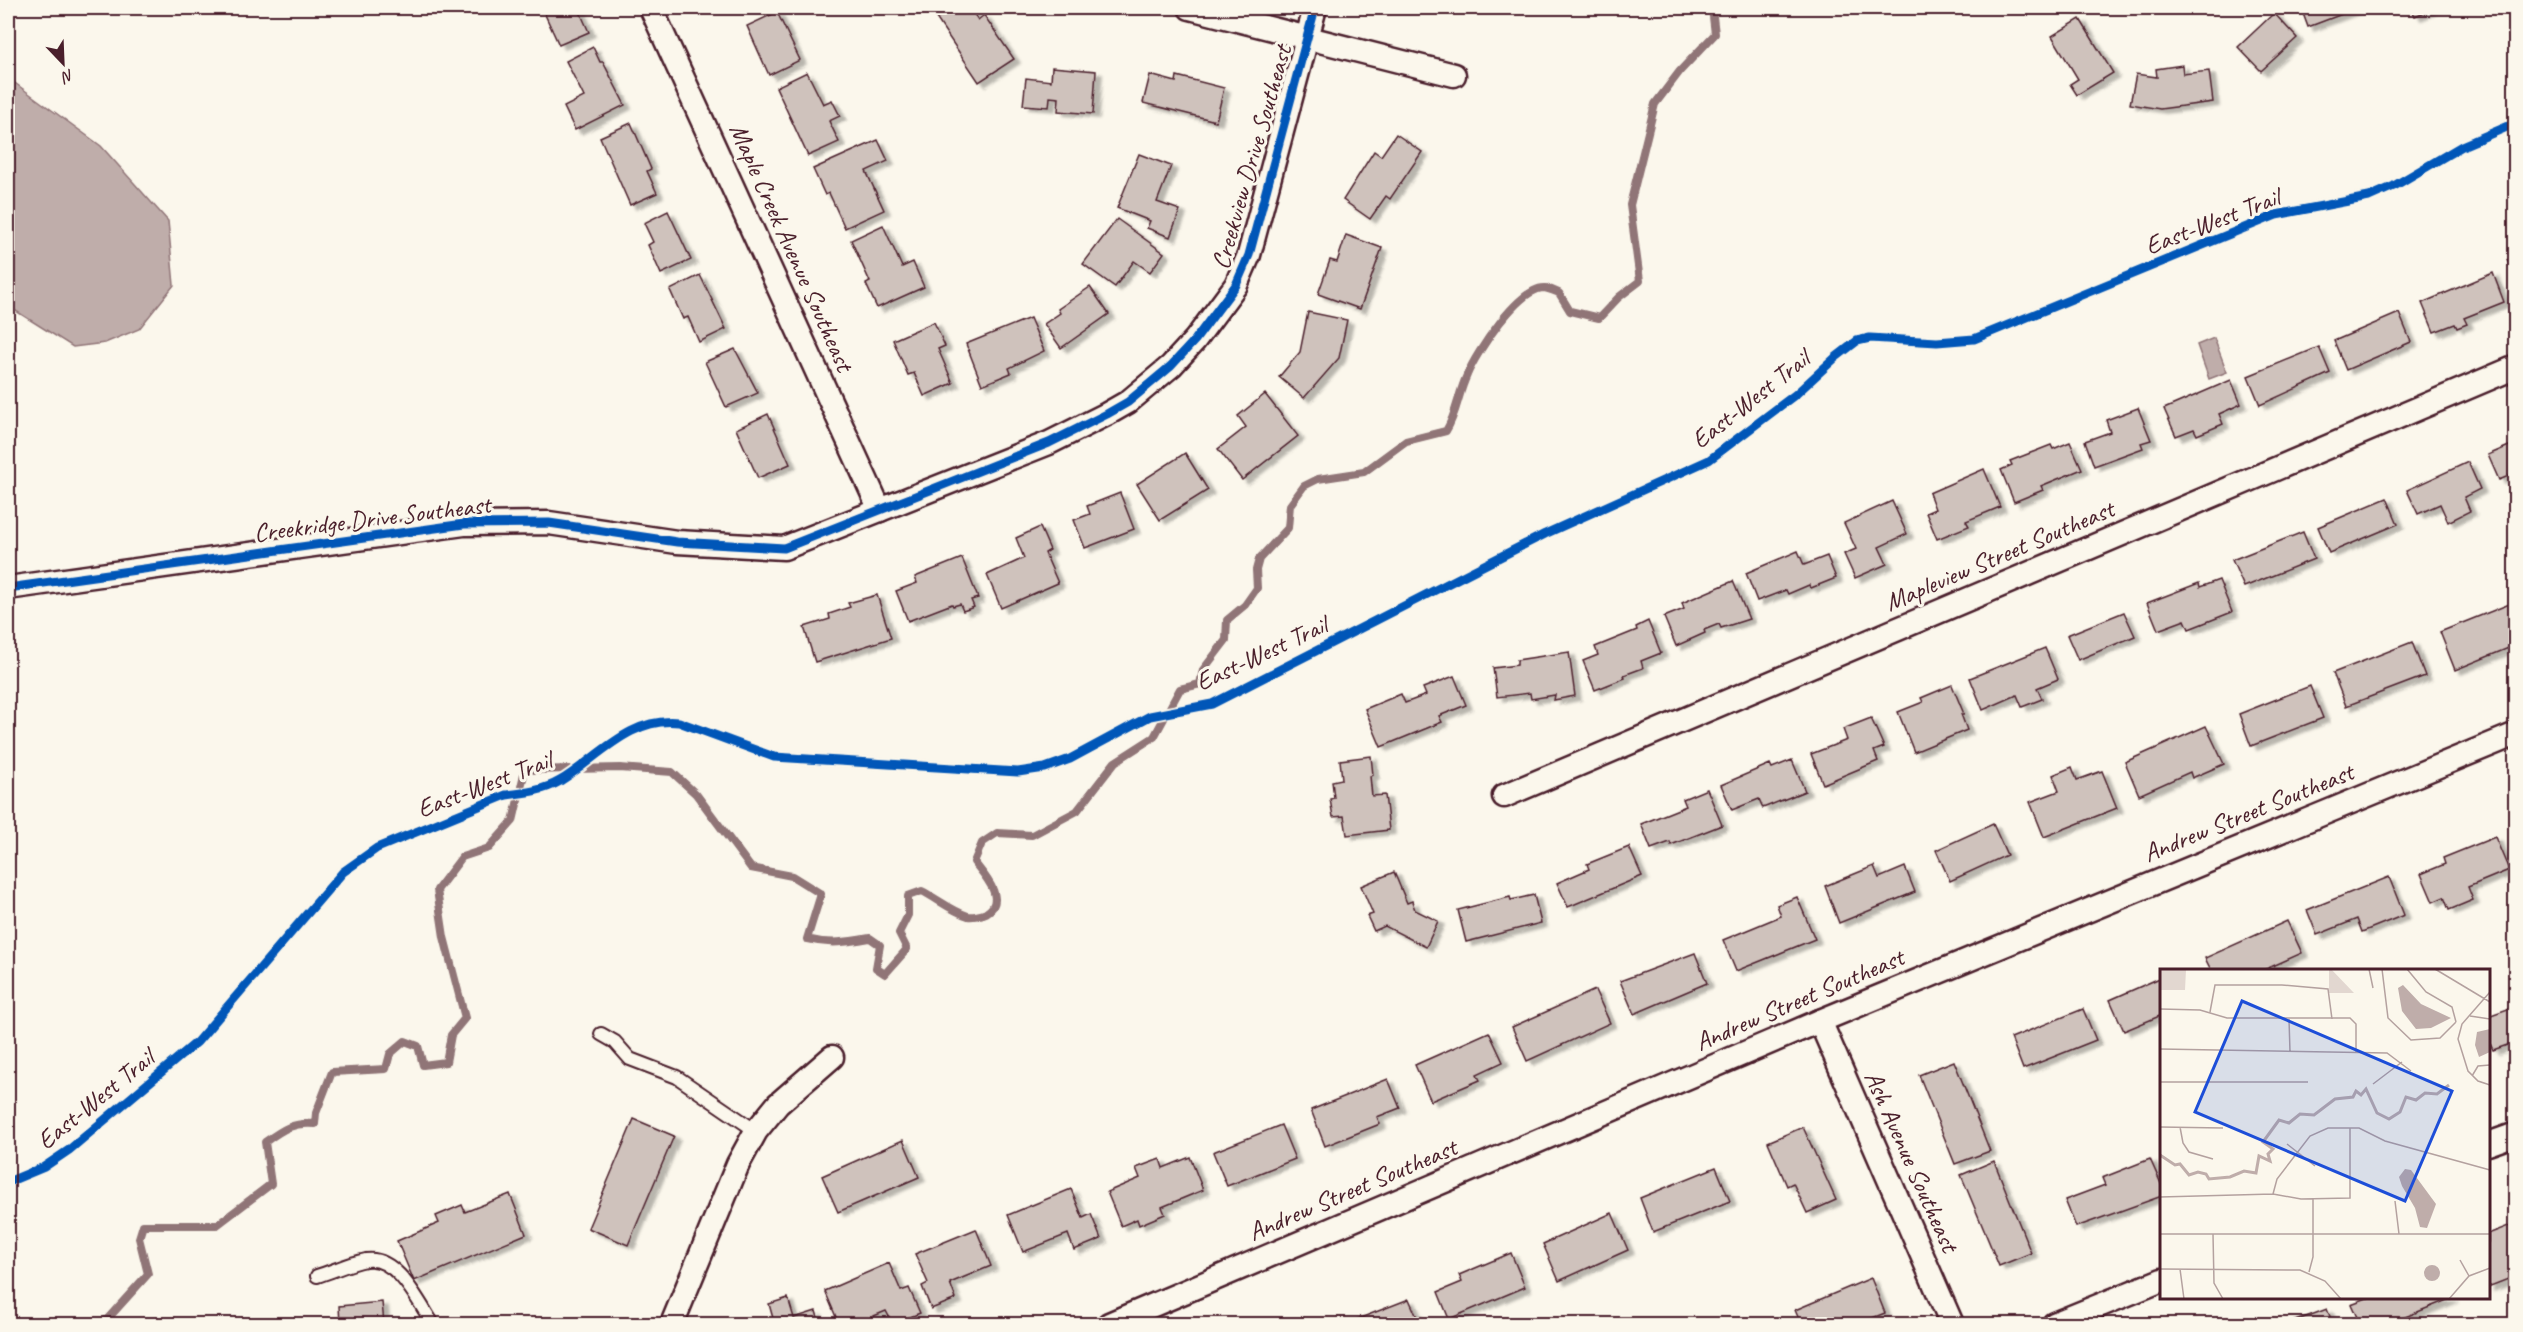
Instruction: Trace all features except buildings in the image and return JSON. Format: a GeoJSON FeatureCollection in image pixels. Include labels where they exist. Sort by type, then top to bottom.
{"type":"FeatureCollection","features":[{"type":"Feature","properties":{"kind":"street","name":"Maple Creek Avenue Southeast"},"geometry":{"type":"LineString","coordinates":[[651,8],[880,510]]}},
{"type":"Feature","properties":{"kind":"street"},"geometry":{"type":"LineString","coordinates":[[1190,8],[1454,75]]}},
{"type":"Feature","properties":{"kind":"street","name":"Creekview Drive Southeast"},"geometry":{"type":"LineString","coordinates":[[880,510],[1049,442],[1107,414],[1128,402],[1162,373],[1195,340],[1236,285],[1249,255],[1315,8]]}},
{"type":"Feature","properties":{"kind":"street","name":"Mapleview Street Southeast"},"geometry":{"type":"LineString","coordinates":[[1504,796],[2516,367]]}},
{"type":"Feature","properties":{"kind":"street","name":"Creekridge Drive Southeast"},"geometry":{"type":"LineString","coordinates":[[8,588],[464,524],[549,523],[677,542],[784,548],[880,510]]}},
{"type":"Feature","properties":{"kind":"street","name":"Andrew Street Southeast"},"geometry":{"type":"LineString","coordinates":[[1109,1324],[1147,1316],[1820,1020],[2516,734]]}},
{"type":"Feature","properties":{"kind":"street","name":"Ash Avenue Southeast"},"geometry":{"type":"LineString","coordinates":[[1820,1020],[1952,1324]]}},
{"type":"Feature","properties":{"kind":"street"},"geometry":{"type":"LineString","coordinates":[[672,1324],[738,1164],[756,1131],[778,1104],[832,1057]]}},
{"type":"Feature","properties":{"kind":"street"},"geometry":{"type":"LineString","coordinates":[[2490,1143],[2516,1134]]}},
{"type":"Feature","properties":{"kind":"street"},"geometry":{"type":"LineString","coordinates":[[2054,1324],[2160,1281]]}},
{"type":"Feature","properties":{"kind":"lane"},"geometry":{"type":"LineString","coordinates":[[601,1034],[615,1042],[630,1059],[677,1077],[756,1131]]}},
{"type":"Feature","properties":{"kind":"lane"},"geometry":{"type":"LineString","coordinates":[[317,1276],[368,1259],[386,1263],[396,1269],[434,1324]]}},
{"type":"Feature","properties":{"kind":"shaded area"},"geometry":{"type":"Polygon","coordinates":[[[8,78],[101,146],[168,221],[174,285],[139,329],[105,343],[73,347],[8,306],[8,78]]]}},
{"type":"Feature","properties":{"kind":"shaded area"},"geometry":{"type":"Polygon","coordinates":[[[2214,338],[2227,372],[2209,379],[2197,345],[2214,338]]]}},
{"type":"Feature","properties":{"kind":"waterway"},"geometry":{"type":"LineString","coordinates":[[103,1324],[148,1274],[139,1238],[143,1225],[217,1225],[271,1184],[265,1142],[288,1127],[315,1124],[316,1113],[332,1072],[386,1069],[390,1054],[405,1041],[418,1046],[423,1065],[446,1062],[451,1035],[465,1018],[444,937],[437,890],[462,857],[489,848],[513,821],[525,770],[620,768],[672,772],[696,794],[751,868],[792,876],[821,894],[807,939],[846,942],[870,938],[880,945],[876,968],[885,974],[907,949],[899,933],[908,915],[908,896],[922,891],[968,916],[986,913],[992,908],[995,895],[988,880],[974,862],[982,843],[997,833],[1032,835],[1077,811],[1115,762],[1154,737],[1180,689],[1200,684],[1203,670],[1226,640],[1227,620],[1245,605],[1257,588],[1256,570],[1259,559],[1288,528],[1290,505],[1304,486],[1318,479],[1364,472],[1406,441],[1446,431],[1464,382],[1479,352],[1511,309],[1523,298],[1545,288],[1559,293],[1570,311],[1599,318],[1619,297],[1640,281],[1630,205],[1655,104],[1680,71],[1715,34],[1712,8]]}},
{"type":"Feature","properties":{"kind":"cycle path"},"geometry":{"type":"LineString","coordinates":[[8,588],[464,524],[549,523],[677,542],[784,548],[1049,443],[1128,402],[1171,366],[1195,340],[1236,285],[1249,255],[1315,8]]}},
{"type":"Feature","properties":{"kind":"cycle path","name":"East-West Trail"},"geometry":{"type":"LineString","coordinates":[[8,1182],[44,1167],[69,1150],[197,1042],[343,872],[377,848],[506,795],[533,791],[554,784],[630,732],[661,722],[679,722],[774,757],[1018,772],[1045,768],[1070,759],[1150,716],[1212,704],[1545,534],[1709,460],[1796,394],[1857,341],[1870,338],[1937,342],[1974,339],[2276,215],[2369,197],[2394,186],[2462,146],[2516,123]]}}]}
